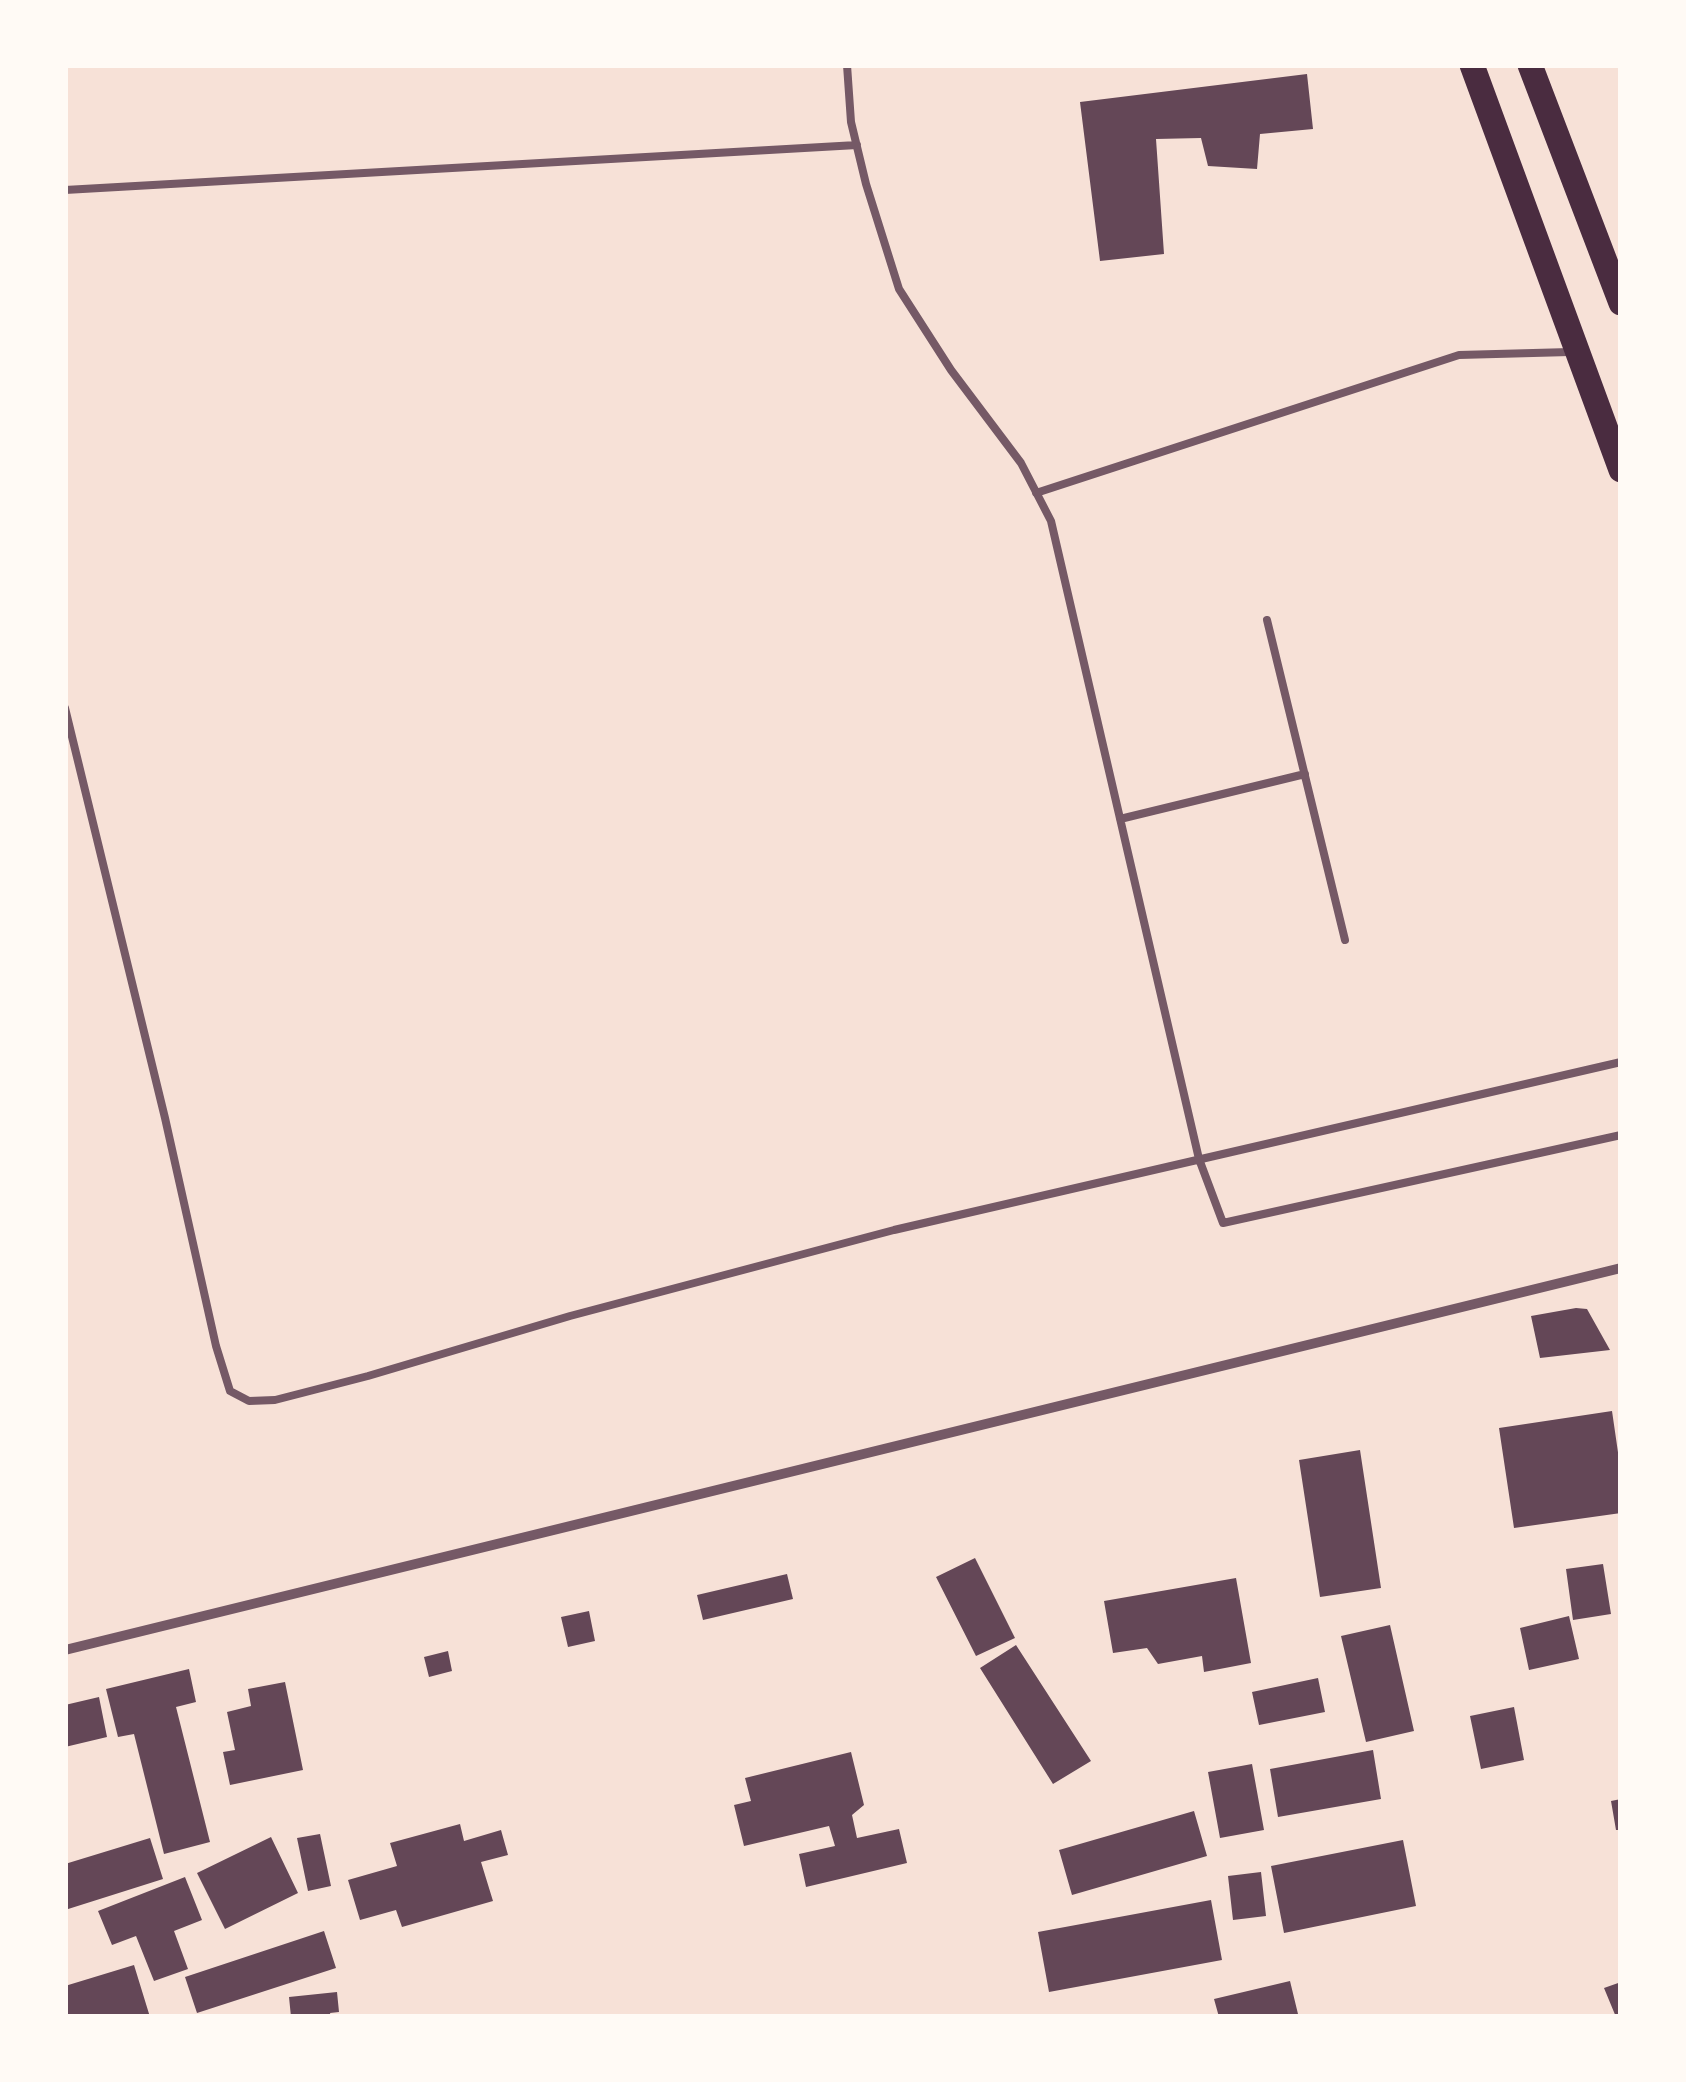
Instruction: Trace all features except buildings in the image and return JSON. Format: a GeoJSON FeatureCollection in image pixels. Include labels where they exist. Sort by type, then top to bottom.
{"type":"FeatureCollection","features":[{"type":"Feature","properties":{"kind":"main road"},"geometry":{"type":"LineString","coordinates":[[1472,65],[1621,470]]}},
{"type":"Feature","properties":{"kind":"main road"},"geometry":{"type":"LineString","coordinates":[[1530,65],[1621,303]]}},
{"type":"Feature","properties":{"kind":"street"},"geometry":{"type":"LineString","coordinates":[[65,1650],[1621,1268]]}},
{"type":"Feature","properties":{"kind":"lane"},"geometry":{"type":"LineString","coordinates":[[847,65],[856,146],[898,289],[950,370],[1021,463],[1051,521],[1199,1158],[1223,1223],[1621,1135]]}},
{"type":"Feature","properties":{"kind":"lane"},"geometry":{"type":"LineString","coordinates":[[65,190],[856,146]]}},
{"type":"Feature","properties":{"kind":"lane"},"geometry":{"type":"LineString","coordinates":[[1036,493],[1458,354],[1577,351]]}},
{"type":"Feature","properties":{"kind":"lane"},"geometry":{"type":"LineString","coordinates":[[1267,620],[1345,940]]}},
{"type":"Feature","properties":{"kind":"lane"},"geometry":{"type":"LineString","coordinates":[[65,708],[161,1100],[216,1346],[230,1391],[249,1402],[275,1400],[894,1230],[1621,1062]]}},
{"type":"Feature","properties":{"kind":"lane"},"geometry":{"type":"LineString","coordinates":[[1120,818],[1305,774]]}}]}
